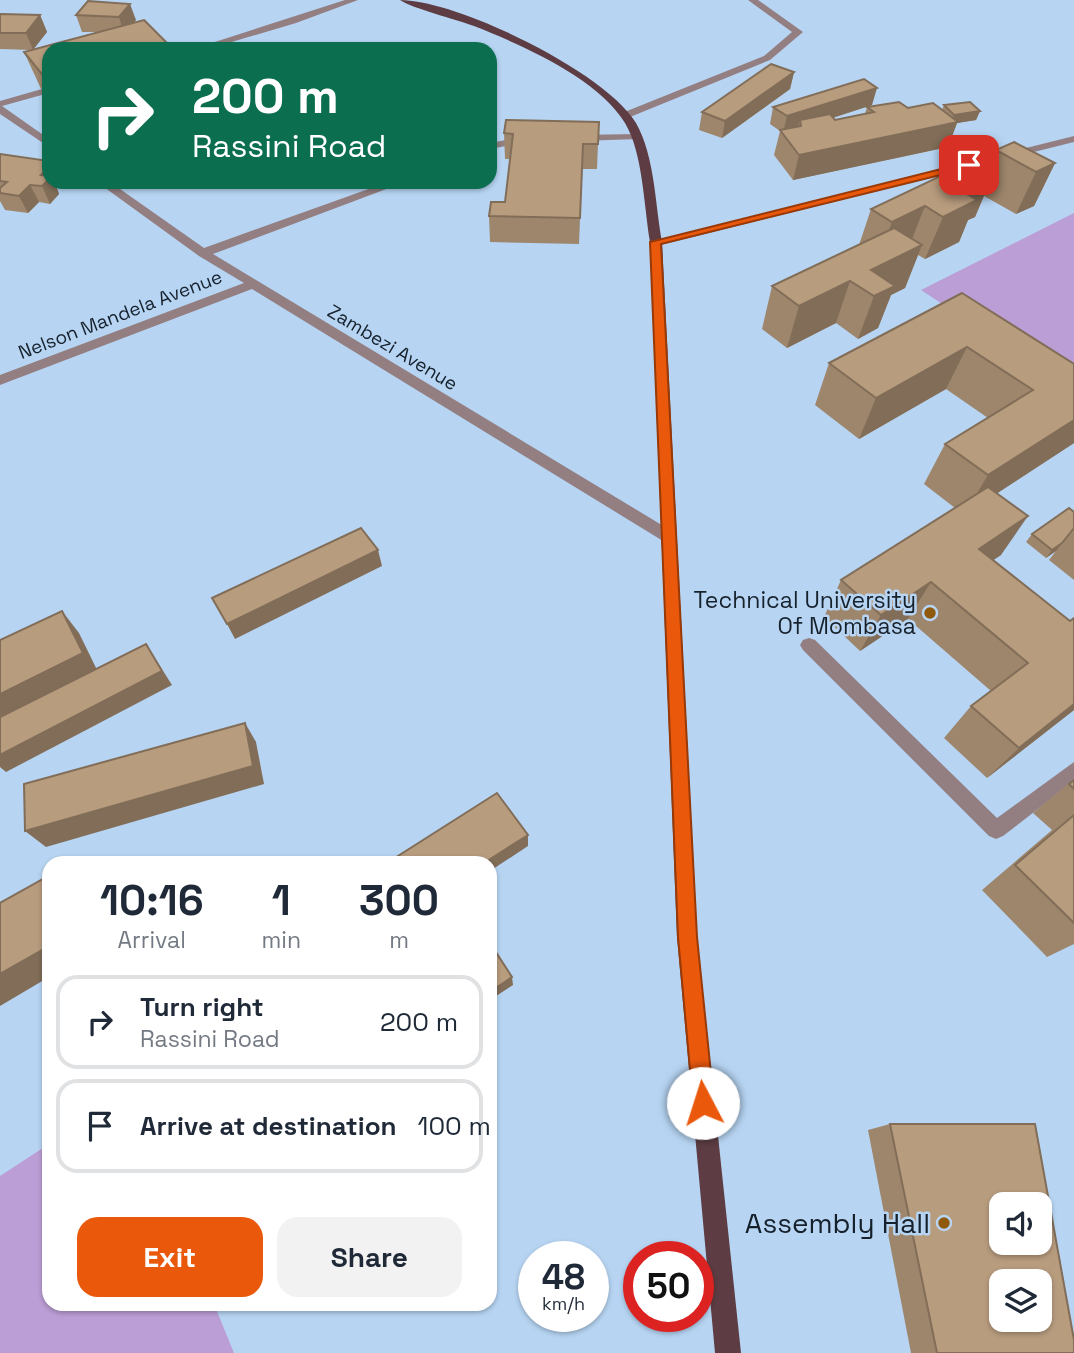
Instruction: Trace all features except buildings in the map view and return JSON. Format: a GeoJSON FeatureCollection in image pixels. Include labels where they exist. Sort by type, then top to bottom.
{"type":"FeatureCollection","features":[{"type":"Feature","properties":{"kind":"main road"},"geometry":{"type":"LineString","coordinates":[[411,1],[474,22],[590,81],[618,104],[637,137],[656,242],[687,937],[728,1353]]}},
{"type":"Feature","properties":{"kind":"street"},"geometry":{"type":"LineString","coordinates":[[223,42],[293,22],[354,0]]}},
{"type":"Feature","properties":{"kind":"street"},"geometry":{"type":"LineString","coordinates":[[626,115],[766,58],[798,32],[752,0]]}},
{"type":"Feature","properties":{"kind":"street"},"geometry":{"type":"LineString","coordinates":[[0,107],[42,92]]}},
{"type":"Feature","properties":{"kind":"street"},"geometry":{"type":"LineString","coordinates":[[0,107],[42,139]]}},
{"type":"Feature","properties":{"kind":"street"},"geometry":{"type":"LineString","coordinates":[[568,138],[637,137]]}},
{"type":"Feature","properties":{"kind":"street"},"geometry":{"type":"LineString","coordinates":[[497,145],[541,138]]}},
{"type":"Feature","properties":{"kind":"street"},"geometry":{"type":"LineString","coordinates":[[656,242],[1074,139]]}},
{"type":"Feature","properties":{"kind":"street","name":"Zambezi Avenue"},"geometry":{"type":"LineString","coordinates":[[113,189],[203,253],[668,537]]}},
{"type":"Feature","properties":{"kind":"street"},"geometry":{"type":"LineString","coordinates":[[203,253],[381,189]]}},
{"type":"Feature","properties":{"kind":"street","name":"Nelson Mandela Avenue"},"geometry":{"type":"LineString","coordinates":[[0,380],[253,284]]}},
{"type":"Feature","properties":{"kind":"street"},"geometry":{"type":"LineString","coordinates":[[809,645],[996,830],[1074,770]]}},
{"type":"Feature","properties":{"kind":"shaded area"},"geometry":{"type":"Polygon","coordinates":[[[1074,213],[1074,391],[921,290],[1074,213]]]}},
{"type":"Feature","properties":{"kind":"shaded area"},"geometry":{"type":"Polygon","coordinates":[[[42,1149],[42,1311],[217,1311],[234,1353],[0,1353],[0,1176],[42,1149]]]}},
{"type":"Feature","properties":{"kind":"place","name":"Technical University Of Mombasa"},"geometry":{"type":"Point","coordinates":[930,613]}},
{"type":"Feature","properties":{"kind":"place","name":"Assembly Hall"},"geometry":{"type":"Point","coordinates":[944,1223]}},
{"type":"Feature","properties":{"kind":"route"},"geometry":{"type":"LineString","coordinates":[[703,1103],[687,937],[656,242],[969,165]]}}]}
